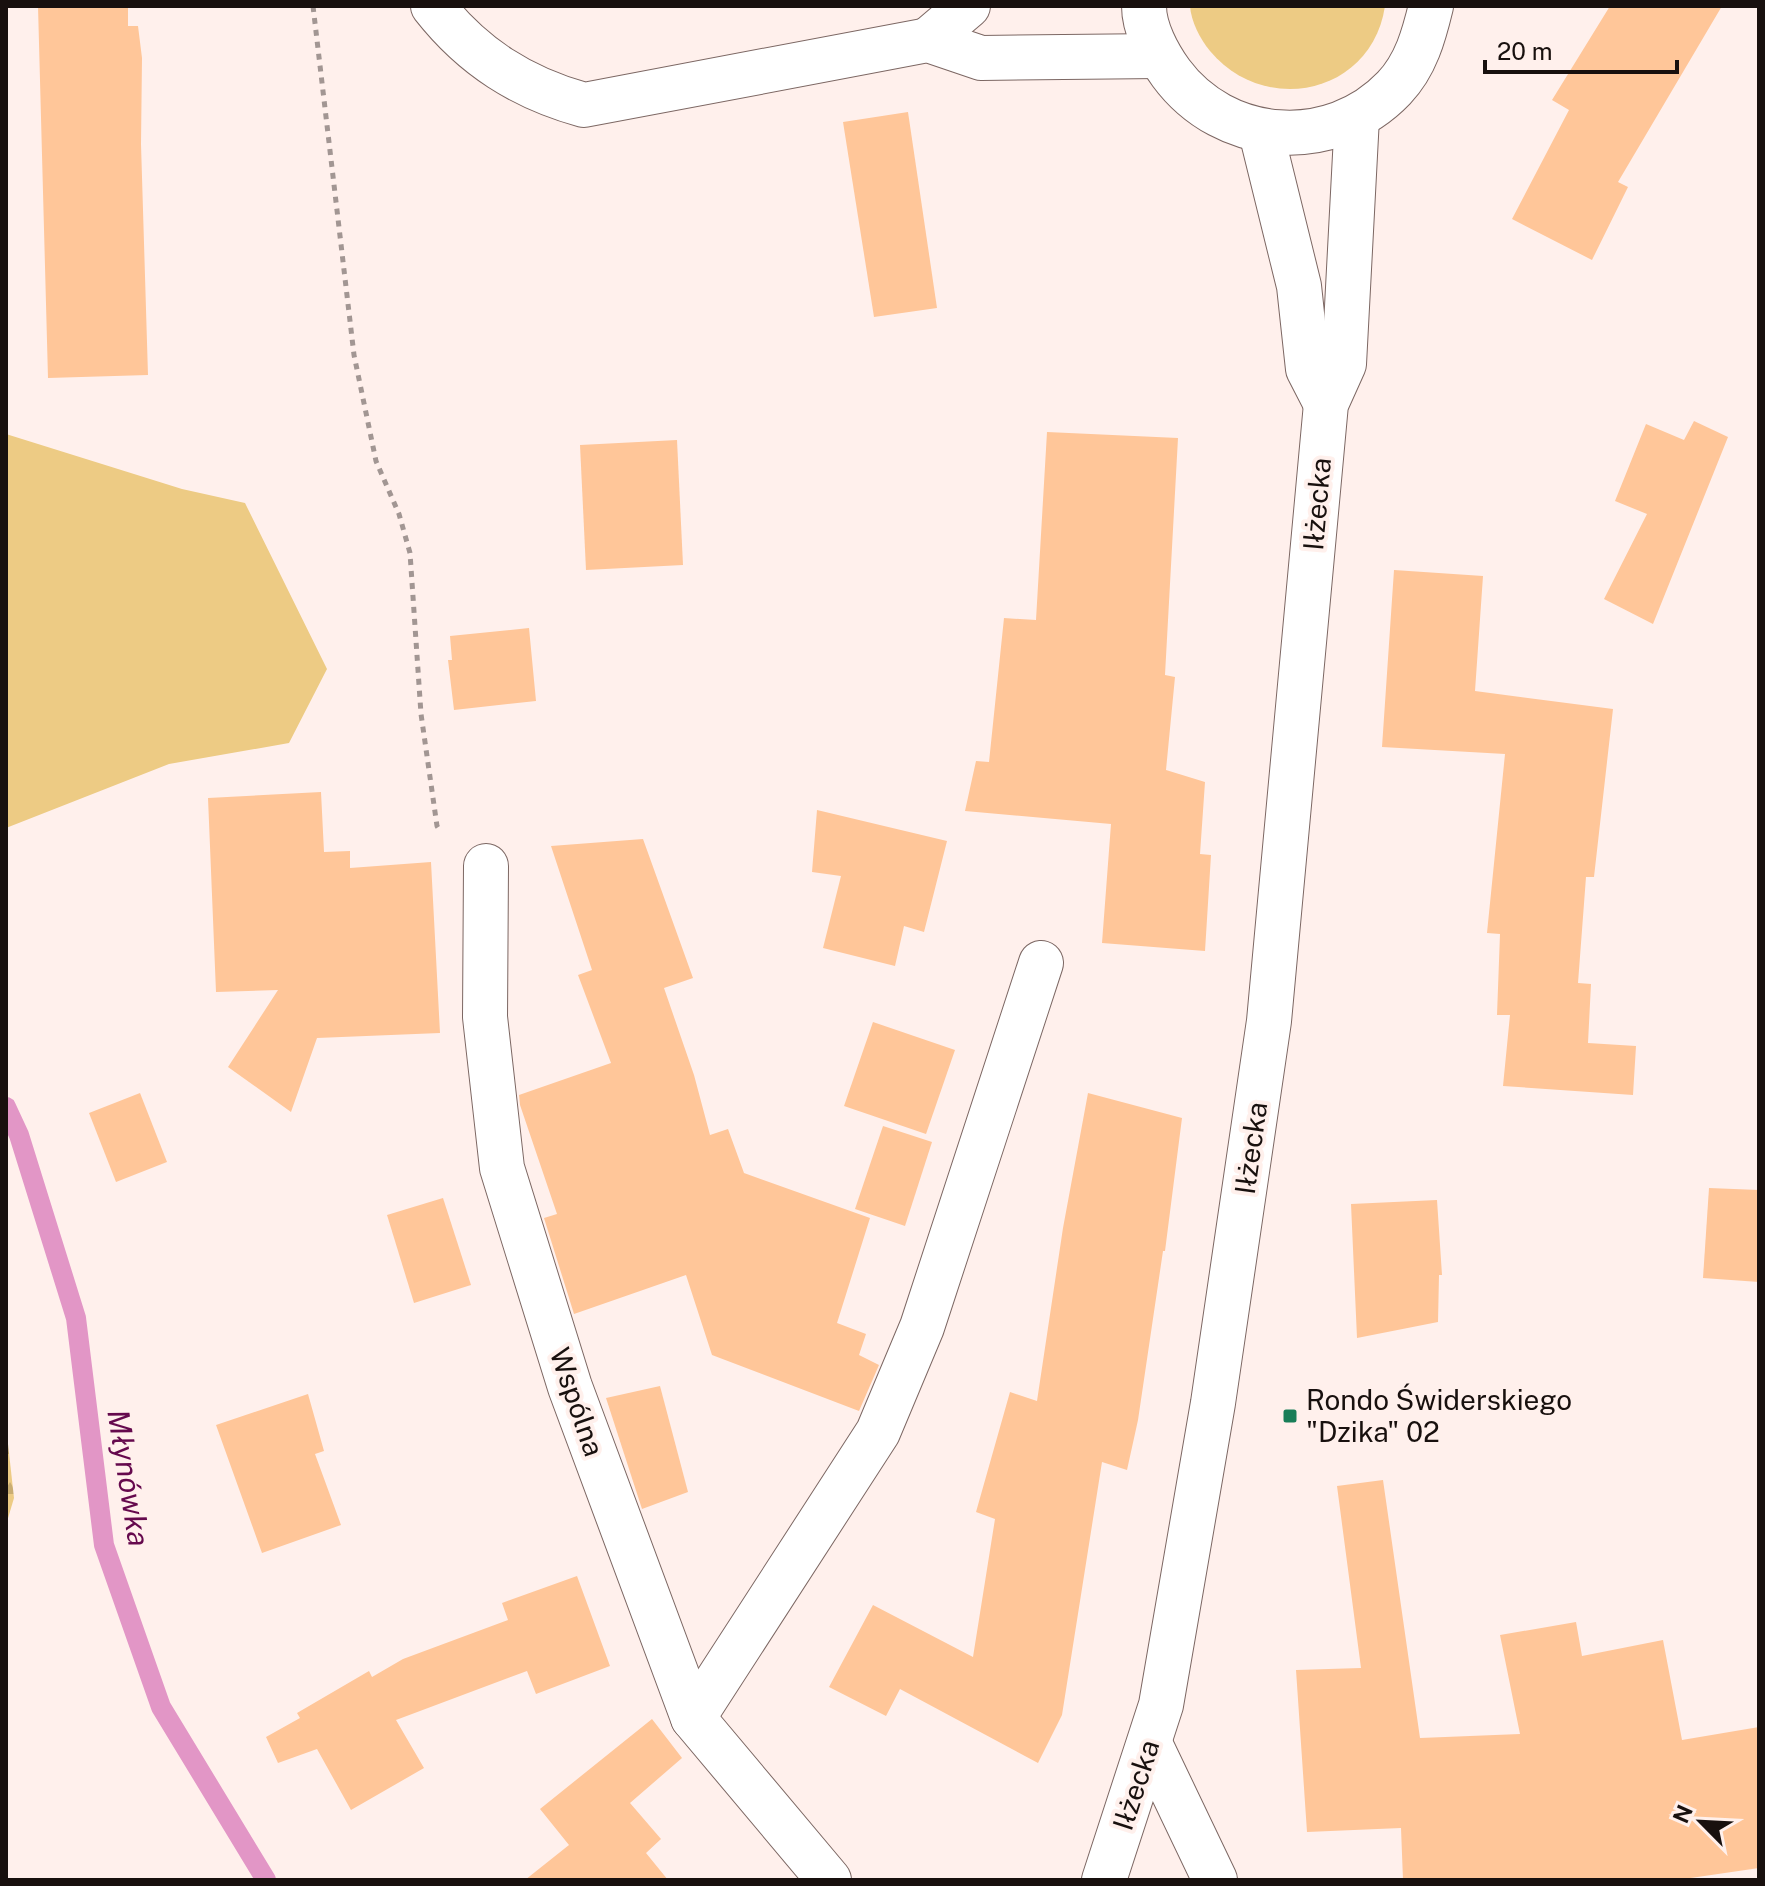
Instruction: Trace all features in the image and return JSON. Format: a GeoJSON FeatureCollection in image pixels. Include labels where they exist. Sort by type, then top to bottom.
{"type":"FeatureCollection","features":[{"type":"Feature","properties":{"kind":"main road"},"geometry":{"type":"LineString","coordinates":[[433,6],[466,44],[509,76],[584,105],[926,23],[968,6]]}},
{"type":"Feature","properties":{"kind":"main road"},"geometry":{"type":"LineString","coordinates":[[1144,6],[1159,56],[1184,91],[1219,117],[1261,132],[1310,133],[1357,117],[1394,88],[1420,49],[1431,6]]}},
{"type":"Feature","properties":{"kind":"main road"},"geometry":{"type":"LineString","coordinates":[[926,23],[981,58],[1159,56]]}},
{"type":"Feature","properties":{"kind":"main road","name":"Iłżecka"},"geometry":{"type":"LineString","coordinates":[[1104,1880],[1161,1705],[1213,1403],[1269,1021],[1326,404],[1344,364],[1357,117]]}},
{"type":"Feature","properties":{"kind":"main road"},"geometry":{"type":"LineString","coordinates":[[1261,132],[1299,286],[1308,369],[1326,404]]}},
{"type":"Feature","properties":{"kind":"main road","name":"Wspólna"},"geometry":{"type":"LineString","coordinates":[[486,880],[485,1017],[502,1168],[570,1387],[693,1718],[829,1880]]}},
{"type":"Feature","properties":{"kind":"main road"},"geometry":{"type":"LineString","coordinates":[[693,1718],[878,1432],[922,1327],[1041,963]]}},
{"type":"Feature","properties":{"kind":"main road"},"geometry":{"type":"LineString","coordinates":[[1150,1744],[1215,1880]]}},
{"type":"Feature","properties":{"kind":"path"},"geometry":{"type":"LineString","coordinates":[[313,6],[354,355],[376,461],[399,514],[410,553],[421,714],[437,826],[486,880]]}},
{"type":"Feature","properties":{"kind":"green space"},"geometry":{"type":"Polygon","coordinates":[[[1190,6],[1385,6],[1376,36],[1360,59],[1338,76],[1313,86],[1286,89],[1259,84],[1233,72],[1203,41],[1194,24],[1190,6]]]}},
{"type":"Feature","properties":{"kind":"green space"},"geometry":{"type":"Polygon","coordinates":[[[6,434],[182,489],[245,503],[327,669],[289,743],[169,764],[6,828],[6,434]]]}},
{"type":"Feature","properties":{"kind":"green space"},"geometry":{"type":"Polygon","coordinates":[[[6,1426],[14,1498],[6,1525],[6,1426]]]}},
{"type":"Feature","properties":{"kind":"building"},"geometry":{"type":"Polygon","coordinates":[[[38,6],[128,6],[128,26],[138,26],[142,58],[141,144],[148,375],[48,378],[38,6]]]}},
{"type":"Feature","properties":{"kind":"building"},"geometry":{"type":"Polygon","coordinates":[[[1610,6],[1722,6],[1618,182],[1628,187],[1592,260],[1512,219],[1569,110],[1552,100],[1610,6]]]}},
{"type":"Feature","properties":{"kind":"building"},"geometry":{"type":"Polygon","coordinates":[[[908,112],[937,308],[874,317],[843,122],[908,112]]]}},
{"type":"Feature","properties":{"kind":"building"},"geometry":{"type":"Polygon","coordinates":[[[1694,421],[1728,437],[1653,624],[1604,599],[1647,514],[1615,501],[1646,424],[1684,440],[1694,421]]]}},
{"type":"Feature","properties":{"kind":"building"},"geometry":{"type":"Polygon","coordinates":[[[1047,432],[1178,438],[1165,675],[1175,677],[1166,770],[1205,782],[1200,854],[1211,855],[1205,951],[1102,943],[1111,824],[965,811],[976,761],[989,762],[1004,618],[1036,620],[1047,432]]]}},
{"type":"Feature","properties":{"kind":"building"},"geometry":{"type":"Polygon","coordinates":[[[677,440],[683,565],[586,570],[580,445],[677,440]]]}},
{"type":"Feature","properties":{"kind":"building"},"geometry":{"type":"Polygon","coordinates":[[[1394,570],[1483,576],[1475,691],[1613,709],[1594,877],[1586,877],[1578,983],[1591,984],[1588,1043],[1636,1046],[1633,1095],[1503,1086],[1510,1015],[1497,1015],[1500,934],[1487,933],[1505,754],[1382,747],[1394,570]]]}},
{"type":"Feature","properties":{"kind":"building"},"geometry":{"type":"Polygon","coordinates":[[[529,628],[536,701],[454,710],[448,660],[452,660],[450,636],[529,628]]]}},
{"type":"Feature","properties":{"kind":"building"},"geometry":{"type":"Polygon","coordinates":[[[321,792],[324,852],[350,851],[350,868],[431,862],[440,1033],[317,1038],[291,1112],[228,1067],[278,990],[216,992],[208,798],[321,792]]]}},
{"type":"Feature","properties":{"kind":"building"},"geometry":{"type":"Polygon","coordinates":[[[817,810],[947,841],[924,932],[904,926],[895,966],[823,948],[841,876],[812,872],[817,810]]]}},
{"type":"Feature","properties":{"kind":"building"},"geometry":{"type":"Polygon","coordinates":[[[643,839],[693,978],[664,988],[694,1075],[710,1135],[728,1129],[744,1173],[870,1218],[837,1323],[866,1334],[859,1355],[879,1365],[859,1411],[712,1355],[686,1275],[574,1314],[544,1218],[557,1214],[519,1095],[611,1063],[578,975],[592,970],[551,846],[643,839]]]}},
{"type":"Feature","properties":{"kind":"building"},"geometry":{"type":"Polygon","coordinates":[[[873,1022],[955,1050],[926,1134],[844,1106],[873,1022]]]}},
{"type":"Feature","properties":{"kind":"building"},"geometry":{"type":"Polygon","coordinates":[[[140,1093],[167,1162],[116,1182],[89,1113],[140,1093]]]}},
{"type":"Feature","properties":{"kind":"building"},"geometry":{"type":"Polygon","coordinates":[[[1088,1093],[1182,1118],[1165,1251],[1127,1470],[1102,1462],[1062,1715],[1038,1763],[900,1689],[886,1716],[829,1687],[873,1605],[973,1657],[995,1519],[976,1512],[1010,1392],[1037,1401],[1063,1228],[1088,1093]]]}},
{"type":"Feature","properties":{"kind":"building"},"geometry":{"type":"Polygon","coordinates":[[[883,1126],[932,1142],[905,1226],[855,1209],[883,1126]]]}},
{"type":"Feature","properties":{"kind":"building"},"geometry":{"type":"Polygon","coordinates":[[[1709,1188],[1759,1190],[1759,1282],[1703,1278],[1709,1188]]]}},
{"type":"Feature","properties":{"kind":"building"},"geometry":{"type":"Polygon","coordinates":[[[443,1198],[471,1285],[414,1303],[387,1215],[443,1198]]]}},
{"type":"Feature","properties":{"kind":"building"},"geometry":{"type":"Polygon","coordinates":[[[1437,1200],[1442,1275],[1439,1275],[1438,1322],[1357,1338],[1351,1204],[1437,1200]]]}},
{"type":"Feature","properties":{"kind":"building"},"geometry":{"type":"Polygon","coordinates":[[[660,1386],[688,1492],[642,1509],[606,1398],[660,1386]]]}},
{"type":"Feature","properties":{"kind":"building"},"geometry":{"type":"Polygon","coordinates":[[[308,1394],[324,1451],[315,1454],[341,1525],[262,1553],[216,1425],[308,1394]]]}},
{"type":"Feature","properties":{"kind":"building"},"geometry":{"type":"Polygon","coordinates":[[[1383,1480],[1420,1738],[1520,1734],[1500,1635],[1576,1622],[1582,1656],[1663,1640],[1682,1740],[1759,1727],[1759,1868],[1677,1880],[1403,1880],[1401,1828],[1307,1832],[1296,1670],[1361,1668],[1337,1486],[1383,1480]]]}},
{"type":"Feature","properties":{"kind":"building"},"geometry":{"type":"Polygon","coordinates":[[[577,1576],[610,1666],[536,1694],[527,1671],[396,1720],[424,1768],[351,1810],[317,1749],[278,1763],[266,1737],[300,1718],[297,1713],[369,1671],[372,1677],[403,1659],[508,1620],[502,1603],[577,1576]]]}},
{"type":"Feature","properties":{"kind":"building"},"geometry":{"type":"Polygon","coordinates":[[[652,1719],[682,1758],[630,1803],[661,1839],[646,1853],[668,1880],[525,1880],[569,1845],[540,1809],[652,1719]]]}},
{"type":"Feature","properties":{"kind":"waterway","name":"Młynówka"},"geometry":{"type":"LineString","coordinates":[[6,1107],[19,1135],[76,1318],[104,1545],[161,1707],[266,1880]]}},
{"type":"Feature","properties":{"kind":"place","name":"Rondo Świderskiego \"Dzika\" 02"},"geometry":{"type":"Point","coordinates":[1290,1416]}}]}
